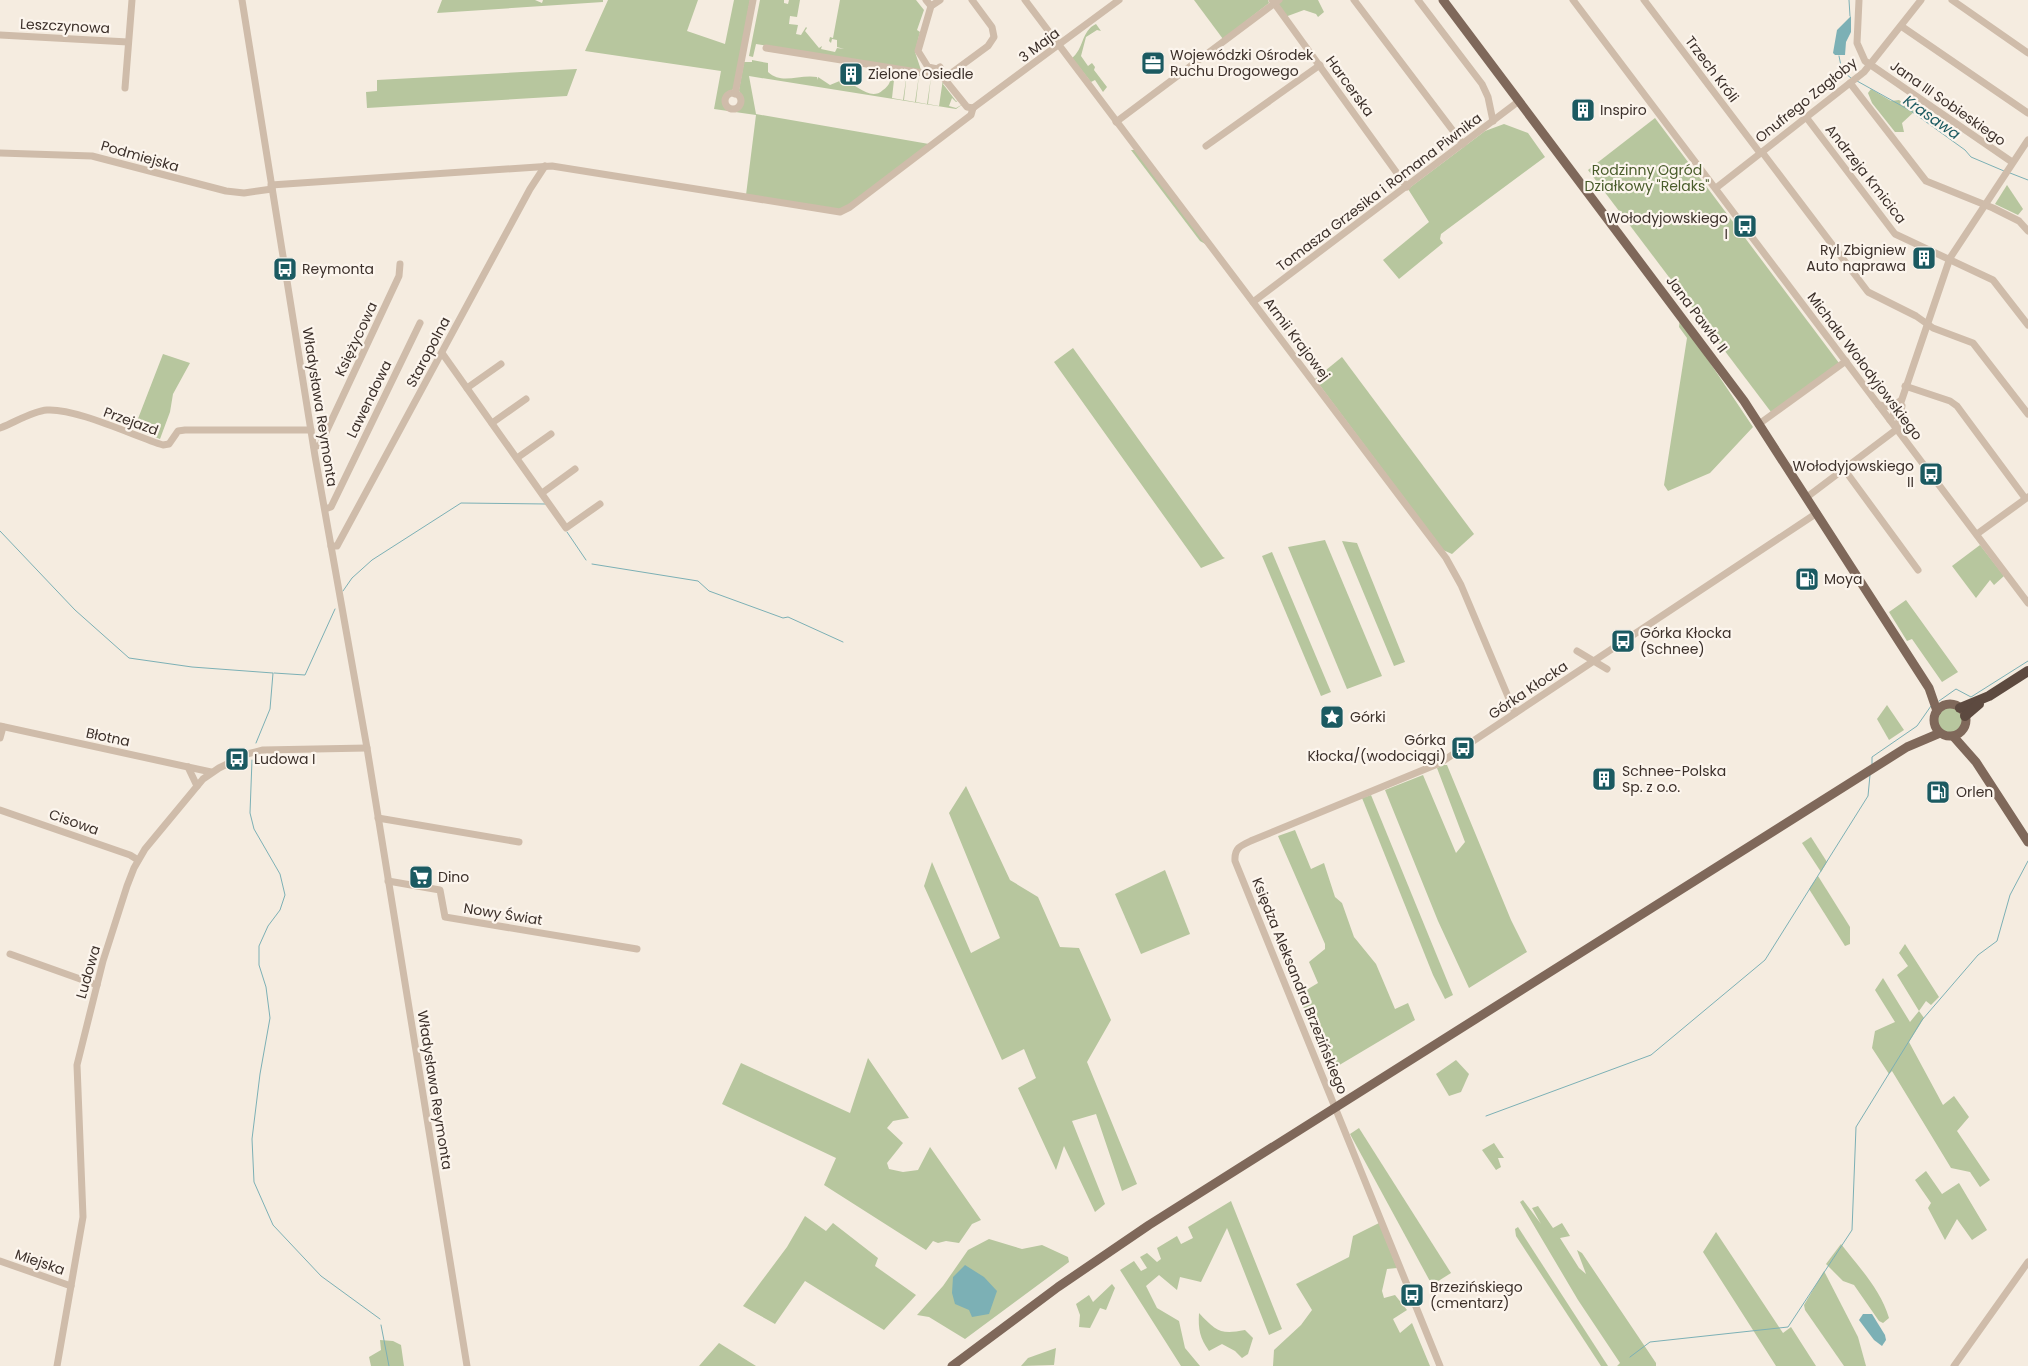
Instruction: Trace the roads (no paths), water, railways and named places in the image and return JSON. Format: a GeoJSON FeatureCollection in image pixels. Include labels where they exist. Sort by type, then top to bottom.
{"type":"FeatureCollection","features":[{"type":"Feature","properties":{"kind":"highway"},"geometry":{"type":"LineString","coordinates":[[1963,712],[2028,671]]}},
{"type":"Feature","properties":{"kind":"main road","name":"Jana Pawła II"},"geometry":{"type":"LineString","coordinates":[[1443,0],[1697,337],[1759,424],[1939,704]]}},
{"type":"Feature","properties":{"kind":"main road"},"geometry":{"type":"LineString","coordinates":[[952,1366],[1105,1254],[1907,747],[1934,724],[1939,704],[1963,712],[1962,731],[1976,762]]}},
{"type":"Feature","properties":{"kind":"main road"},"geometry":{"type":"LineString","coordinates":[[1934,724],[1940,733]]}},
{"type":"Feature","properties":{"kind":"main road"},"geometry":{"type":"LineString","coordinates":[[1953,736],[1962,731]]}},
{"type":"Feature","properties":{"kind":"main road"},"geometry":{"type":"LineString","coordinates":[[1907,747],[1940,733],[1953,736],[1976,762],[2028,842]]}},
{"type":"Feature","properties":{"kind":"street","name":"Leszczynowa"},"geometry":{"type":"LineString","coordinates":[[124,88],[132,0]]}},
{"type":"Feature","properties":{"kind":"street","name":"Władysława Reymonta"},"geometry":{"type":"LineString","coordinates":[[242,0],[311,430],[367,748],[467,1366]]}},
{"type":"Feature","properties":{"kind":"street"},"geometry":{"type":"LineString","coordinates":[[735,94],[752,0]]}},
{"type":"Feature","properties":{"kind":"street"},"geometry":{"type":"LineString","coordinates":[[940,0],[929,3],[918,52],[928,67],[937,69],[940,67]]}},
{"type":"Feature","properties":{"kind":"street"},"geometry":{"type":"LineString","coordinates":[[950,74],[988,46],[994,37],[992,27],[972,0]]}},
{"type":"Feature","properties":{"kind":"street","name":"Armii Krajowej"},"geometry":{"type":"LineString","coordinates":[[1025,0],[1446,558],[1462,585],[1514,713]]}},
{"type":"Feature","properties":{"kind":"street","name":"3 Maja"},"geometry":{"type":"LineString","coordinates":[[545,166],[840,212],[850,207],[971,115],[973,108],[1119,0]]}},
{"type":"Feature","properties":{"kind":"street"},"geometry":{"type":"LineString","coordinates":[[1354,0],[1463,144]]}},
{"type":"Feature","properties":{"kind":"street"},"geometry":{"type":"LineString","coordinates":[[1418,0],[1482,84],[1488,97],[1493,121]]}},
{"type":"Feature","properties":{"kind":"street","name":"Michała Wołodyjowskiego"},"geometry":{"type":"LineString","coordinates":[[1573,0],[2028,603]]}},
{"type":"Feature","properties":{"kind":"street","name":"Trzech Króli"},"geometry":{"type":"LineString","coordinates":[[1644,0],[1868,292],[1916,316],[1927,324],[1973,343],[2028,414]]}},
{"type":"Feature","properties":{"kind":"street"},"geometry":{"type":"LineString","coordinates":[[1859,0],[1857,43],[1863,58],[1869,65]]}},
{"type":"Feature","properties":{"kind":"street","name":"Onufrego Zagłoby"},"geometry":{"type":"LineString","coordinates":[[1716,188],[1853,81],[1869,65],[1922,0]]}},
{"type":"Feature","properties":{"kind":"street"},"geometry":{"type":"LineString","coordinates":[[1952,0],[2028,53]]}},
{"type":"Feature","properties":{"kind":"street"},"geometry":{"type":"LineString","coordinates":[[1116,122],[1275,1]]}},
{"type":"Feature","properties":{"kind":"street","name":"Harcerska"},"geometry":{"type":"LineString","coordinates":[[1275,1],[1407,187]]}},
{"type":"Feature","properties":{"kind":"street"},"geometry":{"type":"LineString","coordinates":[[1901,26],[2028,113]]}},
{"type":"Feature","properties":{"kind":"street","name":"Leszczynowa"},"geometry":{"type":"LineString","coordinates":[[0,35],[128,42]]}},
{"type":"Feature","properties":{"kind":"street"},"geometry":{"type":"LineString","coordinates":[[766,48],[942,76],[967,107],[973,108]]}},
{"type":"Feature","properties":{"kind":"street","name":"Jana III Sobieskiego"},"geometry":{"type":"LineString","coordinates":[[1869,65],[2012,162]]}},
{"type":"Feature","properties":{"kind":"street"},"geometry":{"type":"LineString","coordinates":[[1206,146],[1320,66]]}},
{"type":"Feature","properties":{"kind":"street"},"geometry":{"type":"LineString","coordinates":[[1853,81],[1926,181],[1984,204],[2019,221],[2028,231]]}},
{"type":"Feature","properties":{"kind":"street","name":"Tomasza Grzesika i Romana Piwnika"},"geometry":{"type":"LineString","coordinates":[[1253,302],[1519,101]]}},
{"type":"Feature","properties":{"kind":"street","name":"Andrzeja Kmicica"},"geometry":{"type":"LineString","coordinates":[[1806,117],[1895,234],[1950,258],[1993,280],[2028,325]]}},
{"type":"Feature","properties":{"kind":"street"},"geometry":{"type":"LineString","coordinates":[[1807,497],[1896,429],[1905,386],[1950,258],[2028,140]]}},
{"type":"Feature","properties":{"kind":"street","name":"Podmiejska"},"geometry":{"type":"LineString","coordinates":[[0,153],[92,156],[226,191],[244,193],[272,187],[545,166]]}},
{"type":"Feature","properties":{"kind":"street","name":"Staropolna"},"geometry":{"type":"LineString","coordinates":[[331,546],[337,546],[530,189],[545,166]]}},
{"type":"Feature","properties":{"kind":"street","name":"Księżycowa"},"geometry":{"type":"LineString","coordinates":[[314,447],[320,445],[399,276],[400,264]]}},
{"type":"Feature","properties":{"kind":"street","name":"Lawendowa"},"geometry":{"type":"LineString","coordinates":[[325,509],[331,507],[420,323]]}},
{"type":"Feature","properties":{"kind":"street"},"geometry":{"type":"LineString","coordinates":[[442,353],[566,528],[600,504]]}},
{"type":"Feature","properties":{"kind":"street"},"geometry":{"type":"LineString","coordinates":[[1759,424],[1846,361]]}},
{"type":"Feature","properties":{"kind":"street"},"geometry":{"type":"LineString","coordinates":[[467,388],[501,364]]}},
{"type":"Feature","properties":{"kind":"street"},"geometry":{"type":"LineString","coordinates":[[1905,386],[1946,399],[1957,406],[2027,497],[1977,534]]}},
{"type":"Feature","properties":{"kind":"street"},"geometry":{"type":"LineString","coordinates":[[1879,406],[1888,408],[1895,406],[1903,396]]}},
{"type":"Feature","properties":{"kind":"street"},"geometry":{"type":"LineString","coordinates":[[1890,420],[1903,396]]}},
{"type":"Feature","properties":{"kind":"street"},"geometry":{"type":"LineString","coordinates":[[492,423],[526,399]]}},
{"type":"Feature","properties":{"kind":"street","name":"Przejazd"},"geometry":{"type":"LineString","coordinates":[[0,428],[39,412],[52,410],[115,427],[163,445],[169,444],[178,431],[185,430],[311,430]]}},
{"type":"Feature","properties":{"kind":"street"},"geometry":{"type":"LineString","coordinates":[[517,458],[551,434]]}},
{"type":"Feature","properties":{"kind":"street"},"geometry":{"type":"LineString","coordinates":[[542,493],[575,469]]}},
{"type":"Feature","properties":{"kind":"street"},"geometry":{"type":"LineString","coordinates":[[1844,469],[1918,570]]}},
{"type":"Feature","properties":{"kind":"street","name":"Górka Kłocka"},"geometry":{"type":"LineString","coordinates":[[1235,852],[1239,846],[1440,763],[1816,513]]}},
{"type":"Feature","properties":{"kind":"street"},"geometry":{"type":"LineString","coordinates":[[1577,650],[1592,662],[1607,669]]}},
{"type":"Feature","properties":{"kind":"street"},"geometry":{"type":"LineString","coordinates":[[0,738],[2,726]]}},
{"type":"Feature","properties":{"kind":"street","name":"Błotna"},"geometry":{"type":"LineString","coordinates":[[2,726],[211,772]]}},
{"type":"Feature","properties":{"kind":"street","name":"Ludowa"},"geometry":{"type":"LineString","coordinates":[[57,1366],[81,1238],[83,1210],[77,1065],[97,984],[127,886],[138,860],[197,786],[211,772],[255,752],[367,748]]}},
{"type":"Feature","properties":{"kind":"street"},"geometry":{"type":"LineString","coordinates":[[188,767],[197,786]]}},
{"type":"Feature","properties":{"kind":"street","name":"Cisowa"},"geometry":{"type":"LineString","coordinates":[[0,810],[130,855],[138,860]]}},
{"type":"Feature","properties":{"kind":"street"},"geometry":{"type":"LineString","coordinates":[[378,818],[519,842]]}},
{"type":"Feature","properties":{"kind":"street","name":"Księdza Aleksandra Brzezińskiego"},"geometry":{"type":"LineString","coordinates":[[1235,852],[1235,861],[1440,1366]]}},
{"type":"Feature","properties":{"kind":"street","name":"Nowy Świat"},"geometry":{"type":"LineString","coordinates":[[388,881],[440,890],[445,917],[637,949]]}},
{"type":"Feature","properties":{"kind":"street"},"geometry":{"type":"LineString","coordinates":[[10,954],[97,984]]}},
{"type":"Feature","properties":{"kind":"street","name":"Miejska"},"geometry":{"type":"LineString","coordinates":[[0,1261],[71,1286]]}},
{"type":"Feature","properties":{"kind":"street"},"geometry":{"type":"LineString","coordinates":[[1954,1366],[2028,1262]]}},
{"type":"Feature","properties":{"kind":"water"},"geometry":{"type":"Polygon","coordinates":[[[1851,16],[1851,32],[1846,42],[1845,55],[1835,55],[1833,53],[1837,30],[1851,16]]]}},
{"type":"Feature","properties":{"kind":"water"},"geometry":{"type":"Polygon","coordinates":[[[965,1265],[984,1277],[997,1291],[989,1314],[972,1317],[969,1310],[955,1304],[952,1293],[953,1277],[965,1265]]]}},
{"type":"Feature","properties":{"kind":"water"},"geometry":{"type":"Polygon","coordinates":[[[1863,1314],[1872,1314],[1885,1335],[1886,1340],[1882,1346],[1874,1340],[1859,1320],[1863,1314]]]}},
{"type":"Feature","properties":{"kind":"waterway","name":"Krasawa"},"geometry":{"type":"LineString","coordinates":[[1849,0],[1850,16]]}},
{"type":"Feature","properties":{"kind":"waterway","name":"Krasawa"},"geometry":{"type":"LineString","coordinates":[[1839,56],[1842,71],[1851,78]]}},
{"type":"Feature","properties":{"kind":"waterway","name":"Krasawa"},"geometry":{"type":"LineString","coordinates":[[1857,81],[1911,111],[1965,150],[1971,157],[2004,171]]}},
{"type":"Feature","properties":{"kind":"waterway","name":"Krasawa"},"geometry":{"type":"LineString","coordinates":[[2010,173],[2028,180]]}},
{"type":"Feature","properties":{"kind":"waterway"},"geometry":{"type":"LineString","coordinates":[[343,591],[352,578],[372,560],[461,503],[547,504]]}},
{"type":"Feature","properties":{"kind":"waterway"},"geometry":{"type":"LineString","coordinates":[[0,531],[75,610],[129,658],[192,667],[273,673],[270,709],[256,743]]}},
{"type":"Feature","properties":{"kind":"waterway"},"geometry":{"type":"LineString","coordinates":[[567,532],[586,560]]}},
{"type":"Feature","properties":{"kind":"waterway"},"geometry":{"type":"LineString","coordinates":[[592,564],[698,581],[709,591],[783,618],[788,617],[843,642]]}},
{"type":"Feature","properties":{"kind":"waterway"},"geometry":{"type":"LineString","coordinates":[[274,673],[305,675],[335,609]]}},
{"type":"Feature","properties":{"kind":"waterway"},"geometry":{"type":"LineString","coordinates":[[1939,701],[1956,689],[1971,697],[2028,661]]}},
{"type":"Feature","properties":{"kind":"waterway"},"geometry":{"type":"LineString","coordinates":[[1872,764],[1872,757],[1917,726],[1931,706]]}},
{"type":"Feature","properties":{"kind":"waterway"},"geometry":{"type":"LineString","coordinates":[[252,760],[250,813],[254,829],[280,874],[285,895],[280,910],[268,926],[259,946],[259,965],[266,987],[270,1018],[260,1074],[252,1139],[254,1182],[273,1225],[321,1276],[380,1319]]}},
{"type":"Feature","properties":{"kind":"waterway"},"geometry":{"type":"LineString","coordinates":[[1486,1116],[1651,1055],[1765,960],[1868,796],[1870,775]]}},
{"type":"Feature","properties":{"kind":"waterway"},"geometry":{"type":"LineString","coordinates":[[1630,1357],[1650,1342],[1788,1327],[1852,1230],[1856,1127],[1922,1020],[1978,955],[1997,941],[2010,895],[2028,861]]}},
{"type":"Feature","properties":{"kind":"waterway"},"geometry":{"type":"LineString","coordinates":[[381,1325],[389,1366]]}},
{"type":"Feature","properties":{"kind":"place","name":"Wojewódzki Ośrodek Ruchu Drogowego"},"geometry":{"type":"Point","coordinates":[1153,63]}},
{"type":"Feature","properties":{"kind":"place","name":"Zielone Osiedle"},"geometry":{"type":"Point","coordinates":[851,74]}},
{"type":"Feature","properties":{"kind":"place","name":"Inspiro"},"geometry":{"type":"Point","coordinates":[1583,110]}},
{"type":"Feature","properties":{"kind":"place","name":"Wołodyjowskiego I"},"geometry":{"type":"Point","coordinates":[1745,226]}},
{"type":"Feature","properties":{"kind":"place","name":"Ryl Zbigniew Auto naprawa"},"geometry":{"type":"Point","coordinates":[1924,258]}},
{"type":"Feature","properties":{"kind":"place","name":"Reymonta"},"geometry":{"type":"Point","coordinates":[285,269]}},
{"type":"Feature","properties":{"kind":"place","name":"Wołodyjowskiego II"},"geometry":{"type":"Point","coordinates":[1931,474]}},
{"type":"Feature","properties":{"kind":"place","name":"Moya"},"geometry":{"type":"Point","coordinates":[1807,579]}},
{"type":"Feature","properties":{"kind":"place","name":"Górka Kłocka (Schnee)"},"geometry":{"type":"Point","coordinates":[1623,641]}},
{"type":"Feature","properties":{"kind":"place","name":"Górki"},"geometry":{"type":"Point","coordinates":[1332,717]}},
{"type":"Feature","properties":{"kind":"place","name":"Górka Kłocka/(wodociągi)"},"geometry":{"type":"Point","coordinates":[1463,748]}},
{"type":"Feature","properties":{"kind":"place","name":"Ludowa I"},"geometry":{"type":"Point","coordinates":[237,759]}},
{"type":"Feature","properties":{"kind":"place","name":"Schnee-Polska Sp. z o.o."},"geometry":{"type":"Point","coordinates":[1604,779]}},
{"type":"Feature","properties":{"kind":"place","name":"Orlen"},"geometry":{"type":"Point","coordinates":[1938,792]}},
{"type":"Feature","properties":{"kind":"place","name":"Dino"},"geometry":{"type":"Point","coordinates":[421,877]}},
{"type":"Feature","properties":{"kind":"place","name":"Brzezińskiego (cmentarz)"},"geometry":{"type":"Point","coordinates":[1412,1295]}},
{"type":"Feature","properties":{"kind":"park label","name":"Rodzinny Ogród Działkowy \"Relaks\""},"geometry":{"type":"Point","coordinates":[1647,178]}}]}
